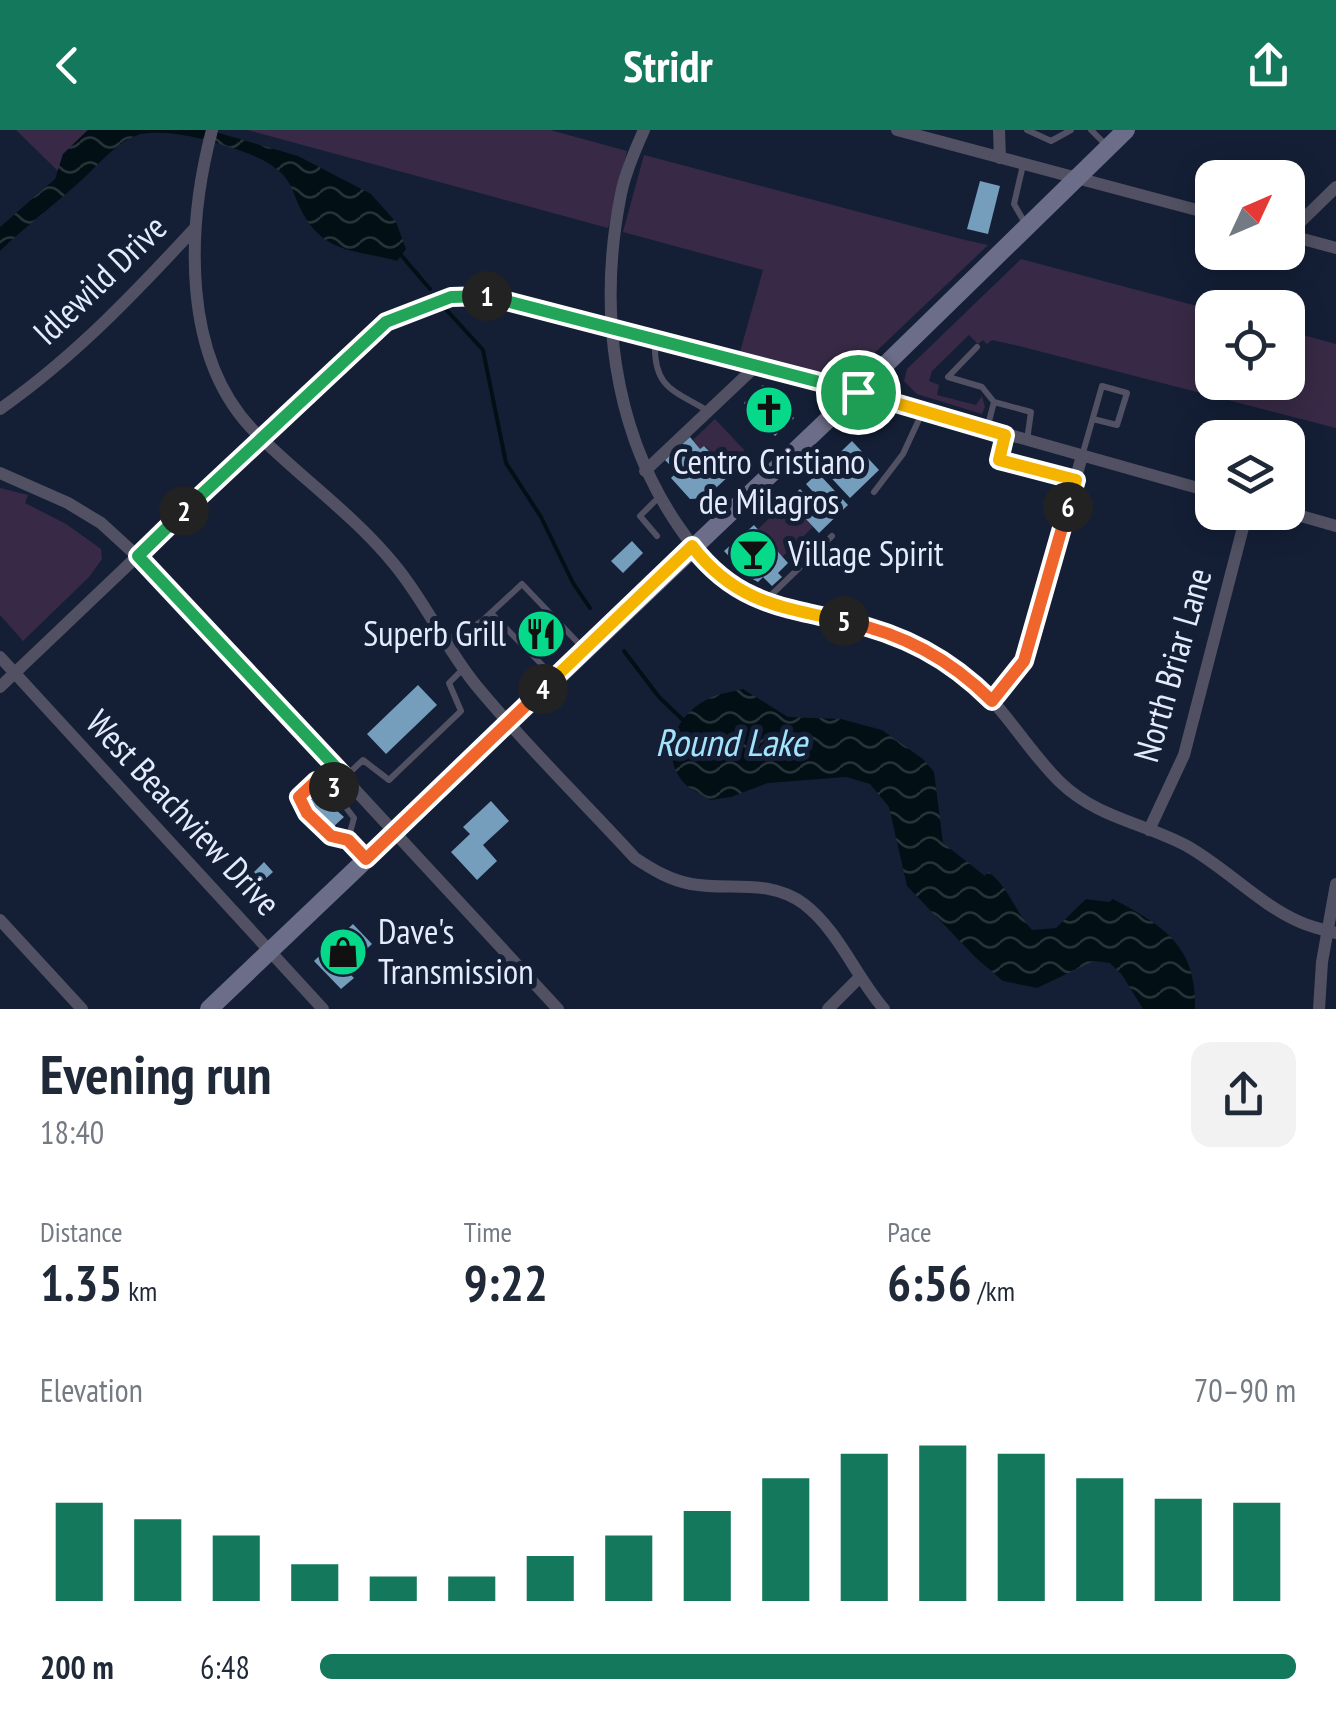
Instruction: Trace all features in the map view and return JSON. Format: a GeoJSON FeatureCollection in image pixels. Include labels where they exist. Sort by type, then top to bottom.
{"type":"FeatureCollection","features":[{"type":"Feature","properties":{"kind":"main road"},"geometry":{"type":"LineString","coordinates":[[209,1009],[858,392],[1126,130]]}},
{"type":"Feature","properties":{"kind":"street"},"geometry":{"type":"LineString","coordinates":[[212,130],[192,246],[202,322],[211,356],[230,400],[261,438],[370,536],[398,568],[464,669],[635,858],[658,874],[688,884],[747,884],[803,904],[825,926],[884,1009]]}},
{"type":"Feature","properties":{"kind":"street"},"geometry":{"type":"LineString","coordinates":[[644,130],[620,194],[609,300],[612,328],[619,386],[646,471],[692,546],[724,580],[763,602],[880,629],[935,654],[968,677],[992,701],[1059,782],[1080,800],[1127,824],[1189,847],[1300,922],[1331,932]]}},
{"type":"Feature","properties":{"kind":"street"},"geometry":{"type":"LineString","coordinates":[[897,130],[1195,209]]}},
{"type":"Feature","properties":{"kind":"street"},"geometry":{"type":"LineString","coordinates":[[999,130],[1000,158]]}},
{"type":"Feature","properties":{"kind":"street"},"geometry":{"type":"LineString","coordinates":[[1305,217],[1336,187]]}},
{"type":"Feature","properties":{"kind":"street","name":"Idlewild Drive"},"geometry":{"type":"LineString","coordinates":[[0,409],[106,321],[194,230]]}},
{"type":"Feature","properties":{"kind":"street"},"geometry":{"type":"LineString","coordinates":[[1305,239],[1336,248]]}},
{"type":"Feature","properties":{"kind":"street"},"geometry":{"type":"LineString","coordinates":[[0,687],[386,322],[439,300],[476,294],[858,392],[1195,487]]}},
{"type":"Feature","properties":{"kind":"street"},"geometry":{"type":"LineString","coordinates":[[646,471],[754,366]]}},
{"type":"Feature","properties":{"kind":"street"},"geometry":{"type":"LineString","coordinates":[[992,701],[1024,661],[1082,456]]}},
{"type":"Feature","properties":{"kind":"street"},"geometry":{"type":"LineString","coordinates":[[0,472],[68,503],[100,523],[138,556],[558,1009]]}},
{"type":"Feature","properties":{"kind":"street"},"geometry":{"type":"LineString","coordinates":[[1305,517],[1336,526]]}},
{"type":"Feature","properties":{"kind":"street","name":"North Briar Lane"},"geometry":{"type":"LineString","coordinates":[[1149,830],[1184,754],[1242,530]]}},
{"type":"Feature","properties":{"kind":"street","name":"West Beachview Drive"},"geometry":{"type":"LineString","coordinates":[[0,658],[323,1009]]}},
{"type":"Feature","properties":{"kind":"street"},"geometry":{"type":"LineString","coordinates":[[1319,1009],[1336,884]]}},
{"type":"Feature","properties":{"kind":"street"},"geometry":{"type":"LineString","coordinates":[[0,920],[82,1009]]}},
{"type":"Feature","properties":{"kind":"street"},"geometry":{"type":"LineString","coordinates":[[828,1009],[860,977]]}},
{"type":"Feature","properties":{"kind":"lane"},"geometry":{"type":"LineString","coordinates":[[1027,130],[1052,141],[1071,130]]}},
{"type":"Feature","properties":{"kind":"lane"},"geometry":{"type":"LineString","coordinates":[[1091,130],[1108,147]]}},
{"type":"Feature","properties":{"kind":"lane"},"geometry":{"type":"LineString","coordinates":[[1023,163],[1014,204],[1027,225]]}},
{"type":"Feature","properties":{"kind":"lane"},"geometry":{"type":"LineString","coordinates":[[656,340],[655,359],[663,384],[708,411]]}},
{"type":"Feature","properties":{"kind":"lane"},"geometry":{"type":"LineString","coordinates":[[978,348],[948,377],[982,386],[994,402],[1031,412],[1027,441]]}},
{"type":"Feature","properties":{"kind":"lane"},"geometry":{"type":"LineString","coordinates":[[1082,456],[1102,386],[1127,394],[1117,425],[1093,419]]}},
{"type":"Feature","properties":{"kind":"lane"},"geometry":{"type":"LineString","coordinates":[[986,429],[994,402]]}},
{"type":"Feature","properties":{"kind":"lane"},"geometry":{"type":"LineString","coordinates":[[874,492],[896,464],[923,412]]}},
{"type":"Feature","properties":{"kind":"lane"},"geometry":{"type":"LineString","coordinates":[[1005,435],[999,460],[1076,480]]}},
{"type":"Feature","properties":{"kind":"lane"},"geometry":{"type":"LineString","coordinates":[[657,536],[640,516],[660,496]]}},
{"type":"Feature","properties":{"kind":"lane"},"geometry":{"type":"LineString","coordinates":[[763,602],[832,536]]}},
{"type":"Feature","properties":{"kind":"lane"},"geometry":{"type":"LineString","coordinates":[[445,641],[480,622],[522,584],[584,650]]}},
{"type":"Feature","properties":{"kind":"lane"},"geometry":{"type":"LineString","coordinates":[[490,613],[554,678]]}},
{"type":"Feature","properties":{"kind":"lane"},"geometry":{"type":"LineString","coordinates":[[332,789],[364,760],[388,780],[460,711],[449,682],[464,669]]}},
{"type":"Feature","properties":{"kind":"lane"},"geometry":{"type":"LineString","coordinates":[[348,840],[354,818],[332,789],[316,781],[299,797],[307,813],[331,836],[348,840],[366,859]]}},
{"type":"Feature","properties":{"kind":"shaded area"},"geometry":{"type":"Polygon","coordinates":[[[16,130],[88,130],[63,154],[58,171],[16,130]]]}},
{"type":"Feature","properties":{"kind":"shaded area"},"geometry":{"type":"Polygon","coordinates":[[[248,130],[550,130],[627,151],[608,228],[248,130]]]}},
{"type":"Feature","properties":{"kind":"shaded area"},"geometry":{"type":"Polygon","coordinates":[[[644,155],[988,245],[864,363],[846,374],[813,371],[740,352],[763,270],[623,232],[644,155]]]}},
{"type":"Feature","properties":{"kind":"shaded area"},"geometry":{"type":"Polygon","coordinates":[[[1021,259],[1195,305],[1195,392],[992,340],[978,344],[969,335],[932,371],[929,381],[939,385],[937,395],[976,405],[982,396],[982,414],[917,394],[904,381],[907,369],[1021,259]]]}},
{"type":"Feature","properties":{"kind":"shaded area"},"geometry":{"type":"Polygon","coordinates":[[[1305,336],[1336,344],[1336,428],[1228,400],[1305,400],[1305,336]]]}},
{"type":"Feature","properties":{"kind":"shaded area"},"geometry":{"type":"Polygon","coordinates":[[[715,419],[747,453],[727,471],[705,446],[700,449],[693,440],[715,419]]]}},
{"type":"Feature","properties":{"kind":"shaded area"},"geometry":{"type":"Polygon","coordinates":[[[0,488],[28,495],[25,503],[66,524],[101,549],[102,559],[89,577],[23,641],[0,615],[0,488]]]}},
{"type":"Feature","properties":{"kind":"shaded area"},"geometry":{"type":"Polygon","coordinates":[[[788,500],[813,527],[782,557],[758,529],[788,500]]]}},
{"type":"Feature","properties":{"kind":"water"},"geometry":{"type":"Polygon","coordinates":[[[88,130],[209,130],[298,156],[371,194],[396,222],[406,249],[397,261],[330,243],[310,225],[287,180],[271,165],[213,142],[162,133],[141,134],[122,143],[0,251],[0,227],[55,179],[63,154],[88,130]]]}},
{"type":"Feature","properties":{"kind":"water","name":"Round Lake"},"geometry":{"type":"Polygon","coordinates":[[[743,689],[788,717],[841,719],[882,730],[923,759],[934,772],[943,843],[985,876],[988,872],[995,877],[1032,930],[1056,928],[1086,899],[1113,899],[1174,940],[1190,969],[1195,1009],[1143,1009],[1110,963],[1094,961],[1037,988],[1003,981],[907,886],[889,807],[870,784],[846,777],[768,783],[731,797],[710,800],[689,787],[675,770],[672,757],[675,733],[681,722],[700,703],[743,689]]]}},
{"type":"Feature","properties":{"kind":"building"},"geometry":{"type":"Polygon","coordinates":[[[980,181],[1000,186],[988,234],[967,229],[980,181]]]}},
{"type":"Feature","properties":{"kind":"building","name":"Centro Cristiano de Milagros"},"geometry":{"type":"Polygon","coordinates":[[[763,385],[794,418],[775,436],[744,403],[763,385]]]}},
{"type":"Feature","properties":{"kind":"building"},"geometry":{"type":"Polygon","coordinates":[[[690,437],[731,474],[705,498],[690,499],[671,478],[677,472],[665,460],[690,437]]]}},
{"type":"Feature","properties":{"kind":"building"},"geometry":{"type":"Polygon","coordinates":[[[852,441],[879,470],[850,498],[823,469],[852,441]]]}},
{"type":"Feature","properties":{"kind":"building"},"geometry":{"type":"Polygon","coordinates":[[[818,473],[848,505],[819,533],[788,500],[800,489],[819,510],[825,505],[806,484],[818,473]]]}},
{"type":"Feature","properties":{"kind":"building","name":"Village Spirit"},"geometry":{"type":"Polygon","coordinates":[[[754,525],[788,563],[778,573],[782,577],[772,586],[763,577],[758,582],[749,577],[724,551],[754,525]]]}},
{"type":"Feature","properties":{"kind":"building"},"geometry":{"type":"Polygon","coordinates":[[[632,541],[643,553],[623,573],[611,561],[632,541]]]}},
{"type":"Feature","properties":{"kind":"building","name":"Superb Grill"},"geometry":{"type":"Polygon","coordinates":[[[538,620],[554,637],[544,647],[528,630],[538,620]]]}},
{"type":"Feature","properties":{"kind":"building"},"geometry":{"type":"Polygon","coordinates":[[[418,685],[437,705],[386,754],[367,734],[418,685]]]}},
{"type":"Feature","properties":{"kind":"building"},"geometry":{"type":"Polygon","coordinates":[[[318,794],[344,817],[332,828],[310,801],[318,794]]]}},
{"type":"Feature","properties":{"kind":"building"},"geometry":{"type":"Polygon","coordinates":[[[491,801],[509,821],[483,845],[497,861],[477,880],[451,852],[470,834],[463,827],[491,801]]]}},
{"type":"Feature","properties":{"kind":"building"},"geometry":{"type":"Polygon","coordinates":[[[264,862],[273,872],[263,881],[254,872],[264,862]]]}},
{"type":"Feature","properties":{"kind":"building","name":"Dave's Transmission"},"geometry":{"type":"Polygon","coordinates":[[[353,924],[372,944],[345,969],[354,978],[341,989],[314,961],[353,924]]]}},
{"type":"Feature","properties":{"kind":"waterway"},"geometry":{"type":"LineString","coordinates":[[401,255],[430,289]]}},
{"type":"Feature","properties":{"kind":"waterway"},"geometry":{"type":"LineString","coordinates":[[443,306],[483,350],[506,463],[541,517],[573,583],[590,608]]}},
{"type":"Feature","properties":{"kind":"waterway"},"geometry":{"type":"LineString","coordinates":[[624,651],[659,697],[682,719]]}},
{"type":"Feature","properties":{"kind":"place","name":"Centro Cristiano de Milagros"},"geometry":{"type":"Point","coordinates":[769,410]}},
{"type":"Feature","properties":{"kind":"place","name":"Village Spirit"},"geometry":{"type":"Point","coordinates":[753,554]}},
{"type":"Feature","properties":{"kind":"place","name":"Superb Grill"},"geometry":{"type":"Point","coordinates":[541,634]}},
{"type":"Feature","properties":{"kind":"place","name":"Dave's Transmission"},"geometry":{"type":"Point","coordinates":[343,952]}},
{"type":"Feature","properties":{"kind":"route"},"geometry":{"type":"LineString","coordinates":[[476,294],[500,298],[858,392],[1005,435],[999,460],[1076,480],[1024,661],[992,701],[968,677],[907,640],[880,629],[746,596],[706,564],[692,546],[366,859],[348,840],[331,836],[307,813],[299,797],[316,781],[332,789],[345,777],[138,556],[386,322],[451,297],[476,294]]}}]}
